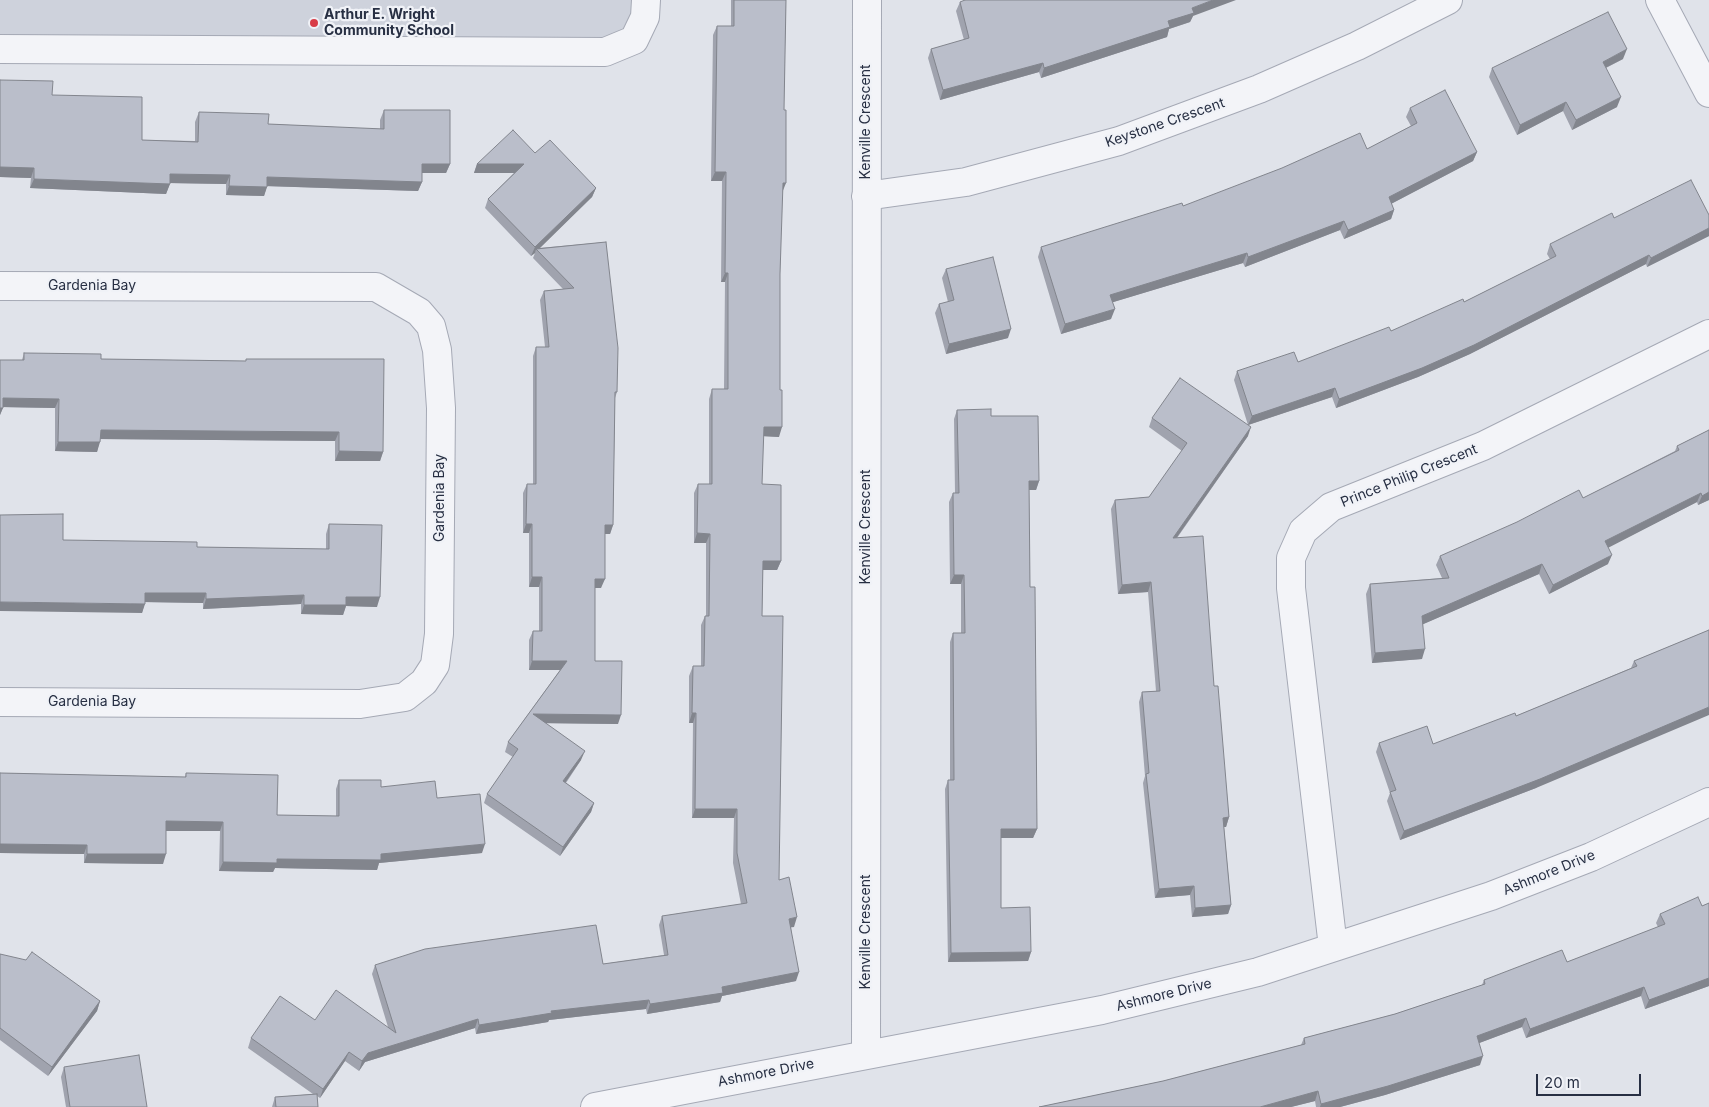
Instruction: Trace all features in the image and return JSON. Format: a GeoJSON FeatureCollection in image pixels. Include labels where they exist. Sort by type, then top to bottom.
{"type":"FeatureCollection","features":[{"type":"Feature","properties":{"kind":"street"},"geometry":{"type":"LineString","coordinates":[[0,49],[605,52],[634,40],[646,17],[646,0]]}},
{"type":"Feature","properties":{"kind":"street","name":"Kenville Crescent"},"geometry":{"type":"LineString","coordinates":[[866,1053],[867,0]]}},
{"type":"Feature","properties":{"kind":"street","name":"Keystone Crescent"},"geometry":{"type":"LineString","coordinates":[[866,196],[966,182],[1119,141],[1259,89],[1357,46],[1448,0]]}},
{"type":"Feature","properties":{"kind":"street"},"geometry":{"type":"LineString","coordinates":[[1660,0],[1709,93]]}},
{"type":"Feature","properties":{"kind":"street","name":"Gardenia Bay"},"geometry":{"type":"LineString","coordinates":[[0,286],[376,287],[419,312],[431,326],[437,350],[441,408],[439,634],[435,665],[424,682],[405,697],[360,704],[0,702]]}},
{"type":"Feature","properties":{"kind":"street","name":"Prince Philip Crescent"},"geometry":{"type":"LineString","coordinates":[[1333,947],[1291,588],[1291,558],[1302,531],[1331,507],[1483,446],[1709,334]]}},
{"type":"Feature","properties":{"kind":"street","name":"Ashmore Drive"},"geometry":{"type":"LineString","coordinates":[[595,1107],[866,1053],[1102,1010],[1258,972],[1491,896],[1590,856],[1709,802]]}},
{"type":"Feature","properties":{"kind":"shaded area","name":"Arthur E. Wright Community School"},"geometry":{"type":"Polygon","coordinates":[[[0,0],[632,0],[632,13],[624,32],[605,41],[0,35],[0,0]]]}},
{"type":"Feature","properties":{"kind":"building"},"geometry":{"type":"Polygon","coordinates":[[[734,0],[786,0],[784,110],[786,110],[786,183],[783,183],[780,274],[780,390],[782,390],[782,427],[764,427],[762,484],[781,485],[781,561],[763,561],[762,616],[783,616],[779,880],[789,877],[797,917],[789,919],[799,972],[722,987],[723,993],[650,1004],[649,1000],[551,1011],[552,1013],[479,1025],[478,1019],[368,1053],[362,1061],[349,1052],[323,1089],[251,1038],[280,996],[315,1020],[336,990],[396,1033],[375,965],[425,949],[596,925],[603,964],[668,955],[662,916],[747,903],[737,853],[737,809],[695,809],[696,713],[692,713],[693,666],[704,666],[705,616],[709,616],[710,534],[697,533],[698,484],[712,484],[712,389],[728,389],[728,273],[725,273],[726,172],[715,172],[717,26],[734,26],[734,0]]]}},
{"type":"Feature","properties":{"kind":"building"},"geometry":{"type":"Polygon","coordinates":[[[965,0],[1213,0],[1192,8],[1194,13],[1168,21],[1170,27],[1044,68],[1043,63],[943,90],[931,49],[969,38],[960,2],[965,0]]]}},
{"type":"Feature","properties":{"kind":"building"},"geometry":{"type":"Polygon","coordinates":[[[1608,12],[1627,49],[1603,62],[1621,97],[1576,120],[1566,102],[1520,125],[1492,68],[1608,12]]]}},
{"type":"Feature","properties":{"kind":"building"},"geometry":{"type":"Polygon","coordinates":[[[0,80],[53,81],[52,95],[142,97],[142,140],[198,142],[199,112],[269,114],[268,124],[384,129],[384,110],[450,110],[450,164],[422,164],[422,182],[267,177],[267,187],[229,186],[230,175],[170,174],[170,184],[34,179],[34,168],[0,167],[0,80]]]}},
{"type":"Feature","properties":{"kind":"building"},"geometry":{"type":"Polygon","coordinates":[[[1445,90],[1477,152],[1389,197],[1394,210],[1348,230],[1344,221],[1248,257],[1247,253],[1110,295],[1115,309],[1065,324],[1041,247],[1182,203],[1183,206],[1282,168],[1360,133],[1367,149],[1417,123],[1410,108],[1445,90]]]}},
{"type":"Feature","properties":{"kind":"building"},"geometry":{"type":"Polygon","coordinates":[[[513,130],[535,153],[550,140],[596,188],[535,247],[488,199],[524,164],[477,164],[513,130]]]}},
{"type":"Feature","properties":{"kind":"building"},"geometry":{"type":"Polygon","coordinates":[[[1691,180],[1709,215],[1709,228],[1651,258],[1649,255],[1474,345],[1422,368],[1339,399],[1335,388],[1252,416],[1237,371],[1294,352],[1298,362],[1389,327],[1391,331],[1463,299],[1464,302],[1556,256],[1550,244],[1612,213],[1614,218],[1691,180]]]}},
{"type":"Feature","properties":{"kind":"building"},"geometry":{"type":"Polygon","coordinates":[[[606,242],[618,348],[617,392],[615,392],[613,525],[605,525],[605,579],[595,579],[595,661],[622,661],[621,715],[533,714],[585,751],[563,781],[594,803],[563,847],[487,794],[518,749],[508,742],[567,661],[532,661],[533,631],[542,631],[542,577],[532,577],[532,524],[526,524],[527,484],[536,484],[536,347],[549,347],[544,291],[574,288],[536,249],[606,242]]]}},
{"type":"Feature","properties":{"kind":"building"},"geometry":{"type":"Polygon","coordinates":[[[993,257],[1011,329],[949,344],[939,304],[954,300],[946,269],[993,257]]]}},
{"type":"Feature","properties":{"kind":"building"},"geometry":{"type":"Polygon","coordinates":[[[24,353],[101,354],[101,359],[246,361],[246,359],[384,359],[383,452],[339,451],[339,432],[101,430],[100,442],[58,442],[59,399],[3,398],[3,408],[0,408],[0,360],[24,360],[24,353]]]}},
{"type":"Feature","properties":{"kind":"building"},"geometry":{"type":"Polygon","coordinates":[[[1180,378],[1251,427],[1173,538],[1203,536],[1214,686],[1218,686],[1229,817],[1223,818],[1231,905],[1195,908],[1194,886],[1159,889],[1146,774],[1149,773],[1142,692],[1160,691],[1151,582],[1122,585],[1115,500],[1149,497],[1187,443],[1152,418],[1180,378]]]}},
{"type":"Feature","properties":{"kind":"building"},"geometry":{"type":"Polygon","coordinates":[[[991,409],[991,416],[1038,416],[1039,481],[1029,481],[1030,587],[1035,587],[1037,829],[1001,829],[1001,908],[1030,907],[1031,952],[951,953],[948,780],[954,780],[953,633],[965,633],[964,575],[954,575],[953,493],[959,493],[957,410],[991,409]]]}},
{"type":"Feature","properties":{"kind":"building"},"geometry":{"type":"Polygon","coordinates":[[[1709,430],[1709,492],[1702,496],[1701,493],[1605,541],[1612,555],[1553,585],[1542,564],[1422,616],[1425,649],[1375,653],[1370,584],[1449,578],[1440,556],[1517,522],[1579,490],[1583,498],[1679,450],[1677,446],[1709,430]]]}},
{"type":"Feature","properties":{"kind":"building"},"geometry":{"type":"Polygon","coordinates":[[[63,514],[63,540],[197,542],[197,547],[329,549],[329,524],[382,525],[380,597],[346,597],[346,605],[304,605],[304,595],[206,599],[206,593],[145,593],[145,604],[0,602],[0,515],[63,514]]]}},
{"type":"Feature","properties":{"kind":"building"},"geometry":{"type":"Polygon","coordinates":[[[1709,630],[1709,707],[1540,779],[1404,831],[1390,792],[1396,790],[1379,743],[1427,726],[1433,744],[1515,713],[1516,716],[1637,666],[1634,661],[1709,630]]]}},
{"type":"Feature","properties":{"kind":"building"},"geometry":{"type":"Polygon","coordinates":[[[0,773],[186,777],[186,773],[278,775],[277,815],[339,816],[339,780],[381,780],[381,787],[435,781],[437,798],[480,794],[485,844],[381,854],[381,860],[277,859],[277,863],[223,862],[223,822],[166,821],[166,854],[87,854],[87,845],[0,844],[0,773]]]}},
{"type":"Feature","properties":{"kind":"building"},"geometry":{"type":"Polygon","coordinates":[[[1698,897],[1702,906],[1709,903],[1709,978],[1649,1000],[1644,987],[1530,1029],[1526,1018],[1477,1036],[1483,1056],[1388,1086],[1321,1104],[1318,1091],[1260,1107],[1039,1107],[1163,1081],[1305,1044],[1304,1038],[1395,1014],[1485,984],[1484,980],[1562,950],[1567,962],[1665,924],[1660,914],[1698,897]]]}},
{"type":"Feature","properties":{"kind":"building"},"geometry":{"type":"Polygon","coordinates":[[[32,952],[100,1001],[52,1067],[0,1028],[0,954],[26,960],[32,952]]]}},
{"type":"Feature","properties":{"kind":"building"},"geometry":{"type":"Polygon","coordinates":[[[139,1055],[147,1107],[70,1107],[64,1067],[139,1055]]]}},
{"type":"Feature","properties":{"kind":"building"},"geometry":{"type":"Polygon","coordinates":[[[317,1094],[318,1107],[276,1107],[275,1097],[317,1094]]]}},
{"type":"Feature","properties":{"kind":"place","name":"Arthur E. Wright Community School"},"geometry":{"type":"Point","coordinates":[314,23]}}]}
